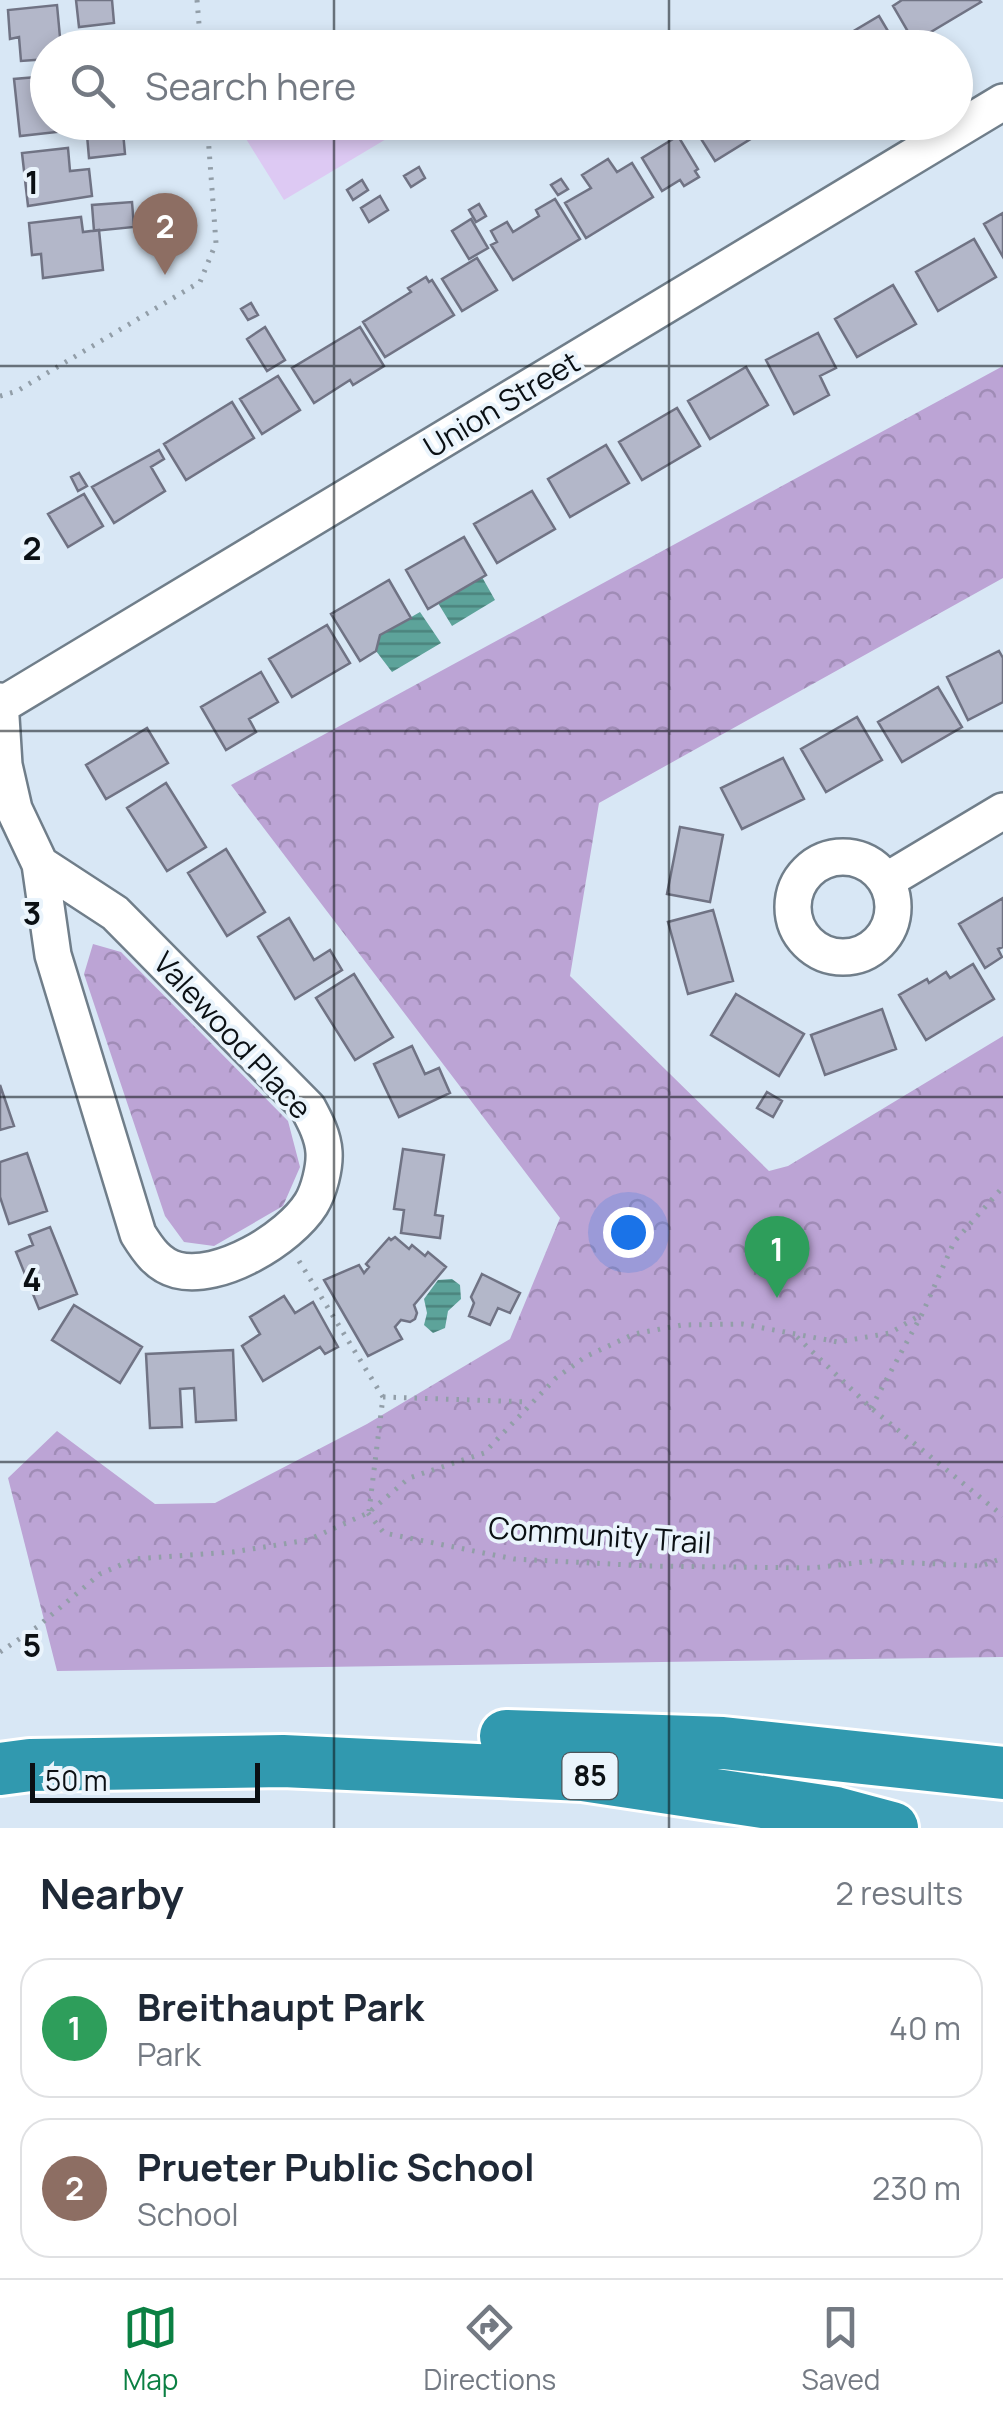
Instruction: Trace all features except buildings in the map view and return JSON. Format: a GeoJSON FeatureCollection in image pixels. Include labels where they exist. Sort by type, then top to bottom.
{"type":"FeatureCollection","features":[{"type":"Feature","properties":{"kind":"highway"},"geometry":{"type":"LineString","coordinates":[[283,1761],[450,1734],[723,1742],[1003,1773]]}},
{"type":"Feature","properties":{"kind":"highway","name":"85"},"geometry":{"type":"LineString","coordinates":[[0,1769],[30,1764],[283,1761],[583,1775],[836,1814],[892,1828]]}},
{"type":"Feature","properties":{"kind":"street","name":"Union Street"},"geometry":{"type":"LineString","coordinates":[[973,120],[1003,102]]}},
{"type":"Feature","properties":{"kind":"street","name":"Union Street"},"geometry":{"type":"LineString","coordinates":[[0,705],[940,140]]}},
{"type":"Feature","properties":{"kind":"street","name":"Valewood Place"},"geometry":{"type":"LineString","coordinates":[[0,705],[4,765],[14,809],[40,864],[53,954],[138,1234],[154,1258],[177,1270],[208,1272],[235,1264],[281,1234],[310,1205],[320,1179],[324,1151],[308,1108],[114,913],[40,864]]}},
{"type":"Feature","properties":{"kind":"street"},"geometry":{"type":"LineString","coordinates":[[886,881],[1003,811]]}},
{"type":"Feature","properties":{"kind":"path"},"geometry":{"type":"LineString","coordinates":[[198,0],[200,30]]}},
{"type":"Feature","properties":{"kind":"path"},"geometry":{"type":"LineString","coordinates":[[0,396],[17,391],[200,282],[216,243],[208,140]]}},
{"type":"Feature","properties":{"kind":"path"},"geometry":{"type":"LineString","coordinates":[[871,1408],[922,1314],[954,1242],[1003,1187]]}},
{"type":"Feature","properties":{"kind":"path"},"geometry":{"type":"LineString","coordinates":[[281,1234],[383,1397],[368,1514]]}},
{"type":"Feature","properties":{"kind":"path"},"geometry":{"type":"LineString","coordinates":[[0,1652],[38,1627],[100,1574],[134,1559],[233,1552],[308,1540],[368,1514],[409,1478],[484,1453],[556,1378],[585,1357],[634,1334],[682,1324],[742,1324],[838,1342],[890,1333],[922,1314]]}},
{"type":"Feature","properties":{"kind":"path"},"geometry":{"type":"LineString","coordinates":[[795,1335],[871,1408],[1003,1516]]}},
{"type":"Feature","properties":{"kind":"path"},"geometry":{"type":"LineString","coordinates":[[383,1397],[532,1402]]}},
{"type":"Feature","properties":{"kind":"path","name":"Community Trail"},"geometry":{"type":"LineString","coordinates":[[368,1514],[384,1533],[514,1559],[812,1568],[873,1561],[981,1566],[1003,1558]]}},
{"type":"Feature","properties":{"kind":"shaded area"},"geometry":{"type":"Polygon","coordinates":[[[247,140],[385,140],[284,200],[247,140]]]}},
{"type":"Feature","properties":{"kind":"shaded area"},"geometry":{"type":"Polygon","coordinates":[[[482,577],[495,600],[452,626],[438,603],[482,577]]]}},
{"type":"Feature","properties":{"kind":"shaded area"},"geometry":{"type":"Polygon","coordinates":[[[420,612],[441,643],[392,672],[376,651],[380,635],[420,612]]]}},
{"type":"Feature","properties":{"kind":"shaded area"},"geometry":{"type":"Polygon","coordinates":[[[452,1279],[460,1285],[461,1299],[448,1311],[445,1328],[433,1333],[424,1325],[424,1299],[438,1280],[452,1279]]]}},
{"type":"Feature","properties":{"kind":"green space"},"geometry":{"type":"Polygon","coordinates":[[[1003,366],[1003,578],[599,803],[570,976],[769,1171],[788,1166],[1003,1036],[1003,1657],[57,1671],[8,1478],[57,1431],[155,1504],[215,1503],[367,1424],[510,1339],[560,1218],[231,785],[1003,366]]]}},
{"type":"Feature","properties":{"kind":"green space"},"geometry":{"type":"Polygon","coordinates":[[[93,944],[121,952],[288,1121],[300,1167],[283,1206],[214,1246],[184,1242],[165,1216],[84,974],[93,944]]]}},
{"type":"Feature","properties":{"kind":"place","name":"Prueter Public School"},"geometry":{"type":"Point","coordinates":[165,275]}},
{"type":"Feature","properties":{"kind":"place","name":"Breithaupt Park"},"geometry":{"type":"Point","coordinates":[777,1298]}}]}
